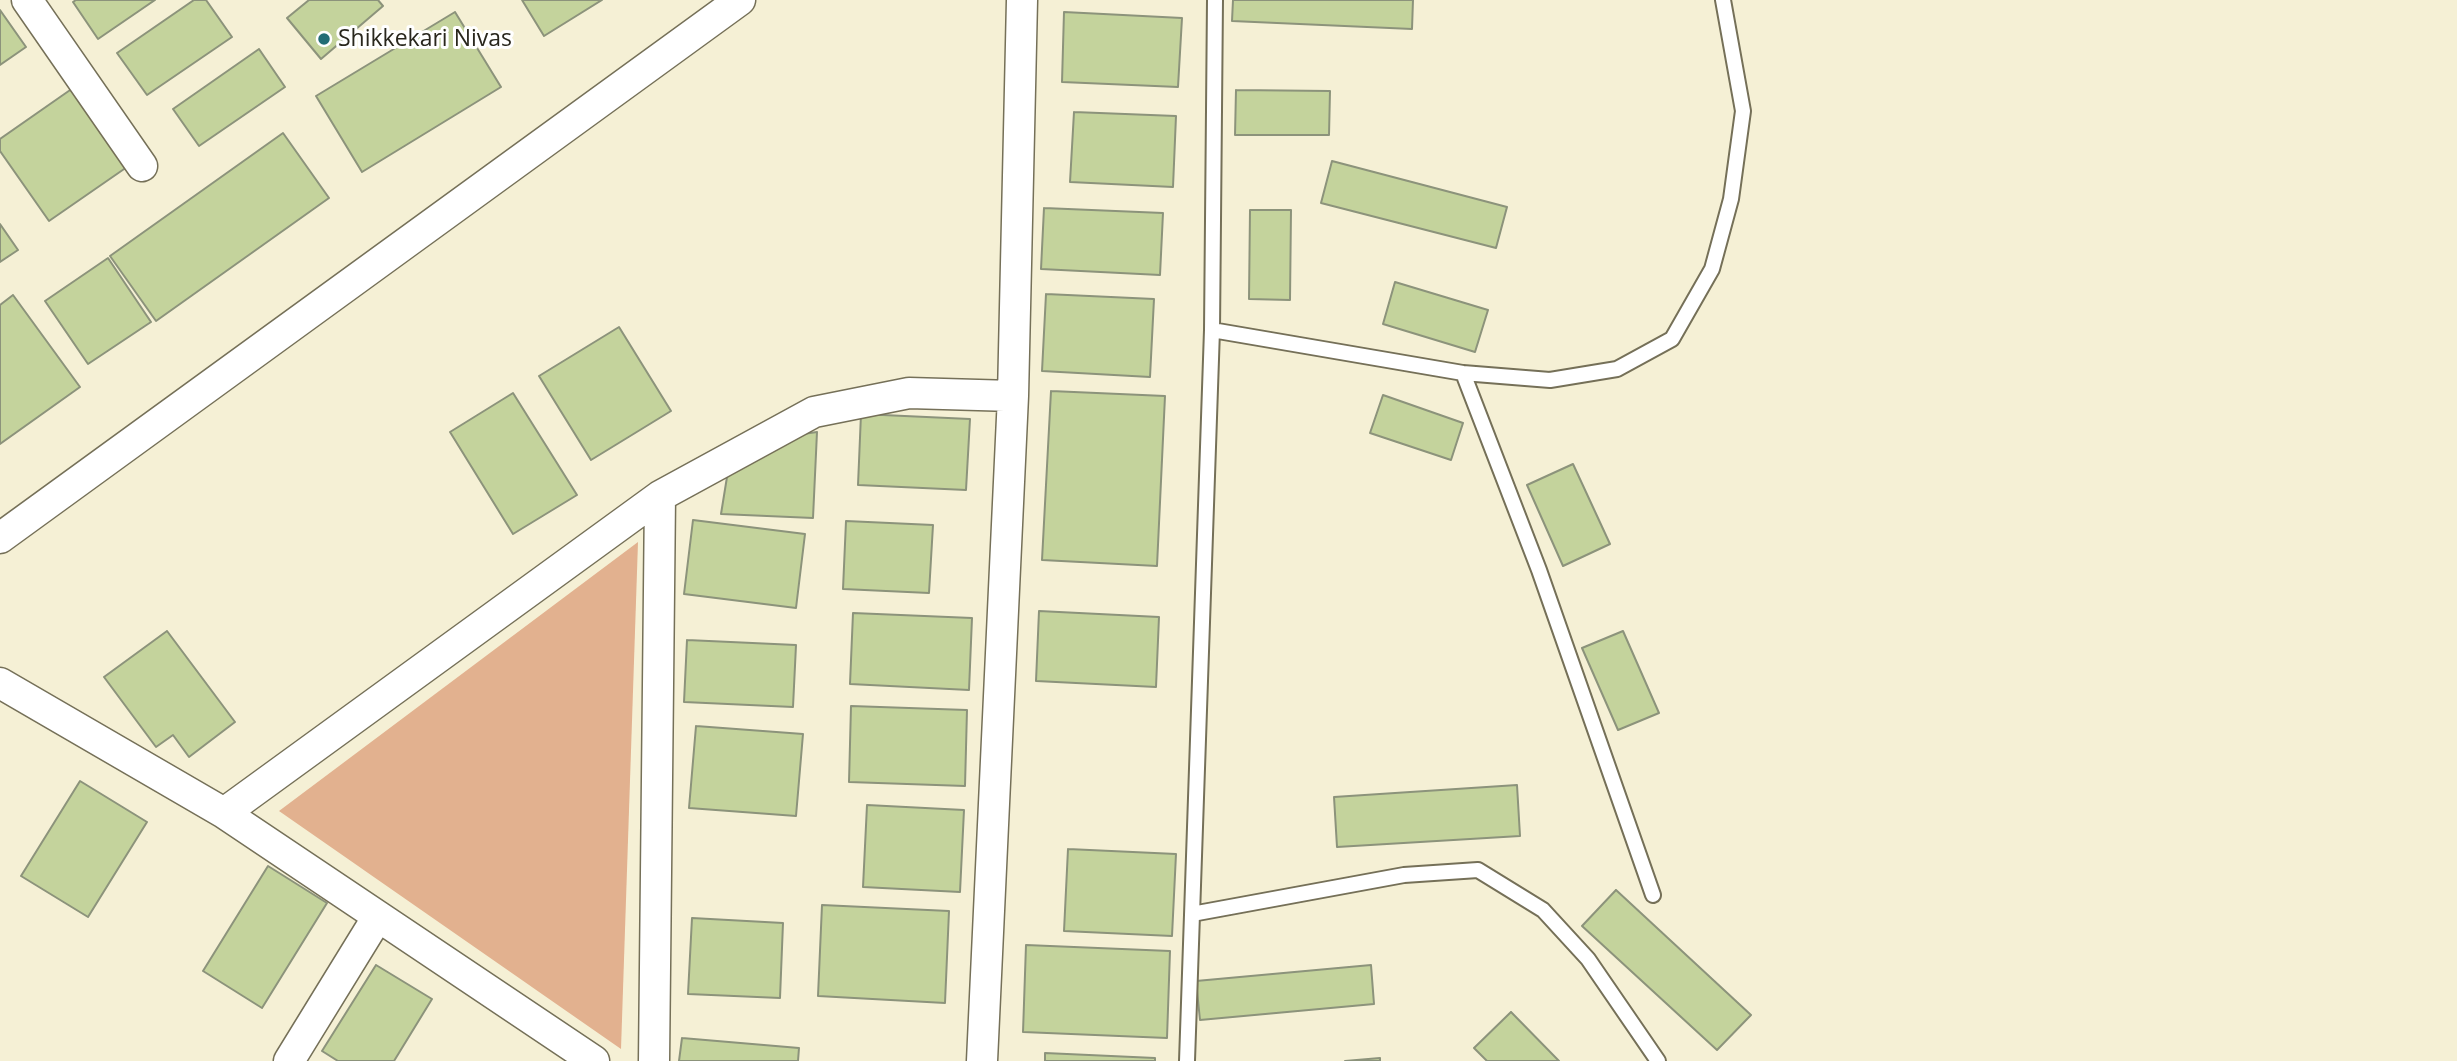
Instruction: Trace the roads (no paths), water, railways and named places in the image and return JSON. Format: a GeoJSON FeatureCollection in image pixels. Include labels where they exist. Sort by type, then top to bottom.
{"type":"FeatureCollection","features":[{"type":"Feature","properties":{"kind":"street"},"geometry":{"type":"LineString","coordinates":[[27,0],[142,166]]}},
{"type":"Feature","properties":{"kind":"street"},"geometry":{"type":"LineString","coordinates":[[0,538],[740,0]]}},
{"type":"Feature","properties":{"kind":"street"},"geometry":{"type":"LineString","coordinates":[[982,1061],[1013,396],[1022,0]]}},
{"type":"Feature","properties":{"kind":"street"},"geometry":{"type":"LineString","coordinates":[[224,813],[660,496],[814,412],[909,393],[1013,396]]}},
{"type":"Feature","properties":{"kind":"street"},"geometry":{"type":"LineString","coordinates":[[654,1061],[660,496]]}},
{"type":"Feature","properties":{"kind":"street"},"geometry":{"type":"LineString","coordinates":[[0,683],[224,813],[594,1061]]}},
{"type":"Feature","properties":{"kind":"street"},"geometry":{"type":"LineString","coordinates":[[289,1061],[377,918]]}},
{"type":"Feature","properties":{"kind":"lane"},"geometry":{"type":"LineString","coordinates":[[1187,1061],[1212,330],[1215,0]]}},
{"type":"Feature","properties":{"kind":"lane"},"geometry":{"type":"LineString","coordinates":[[1212,330],[1463,373],[1550,380],[1617,369],[1672,338],[1712,269],[1731,199],[1743,111],[1723,0]]}},
{"type":"Feature","properties":{"kind":"lane"},"geometry":{"type":"LineString","coordinates":[[1463,373],[1539,570],[1653,895]]}},
{"type":"Feature","properties":{"kind":"lane"},"geometry":{"type":"LineString","coordinates":[[1192,914],[1404,875],[1478,870],[1544,910],[1588,959],[1658,1061]]}},
{"type":"Feature","properties":{"kind":"place","name":"Shikkekari Nivas"},"geometry":{"type":"Point","coordinates":[324,39]}}]}
